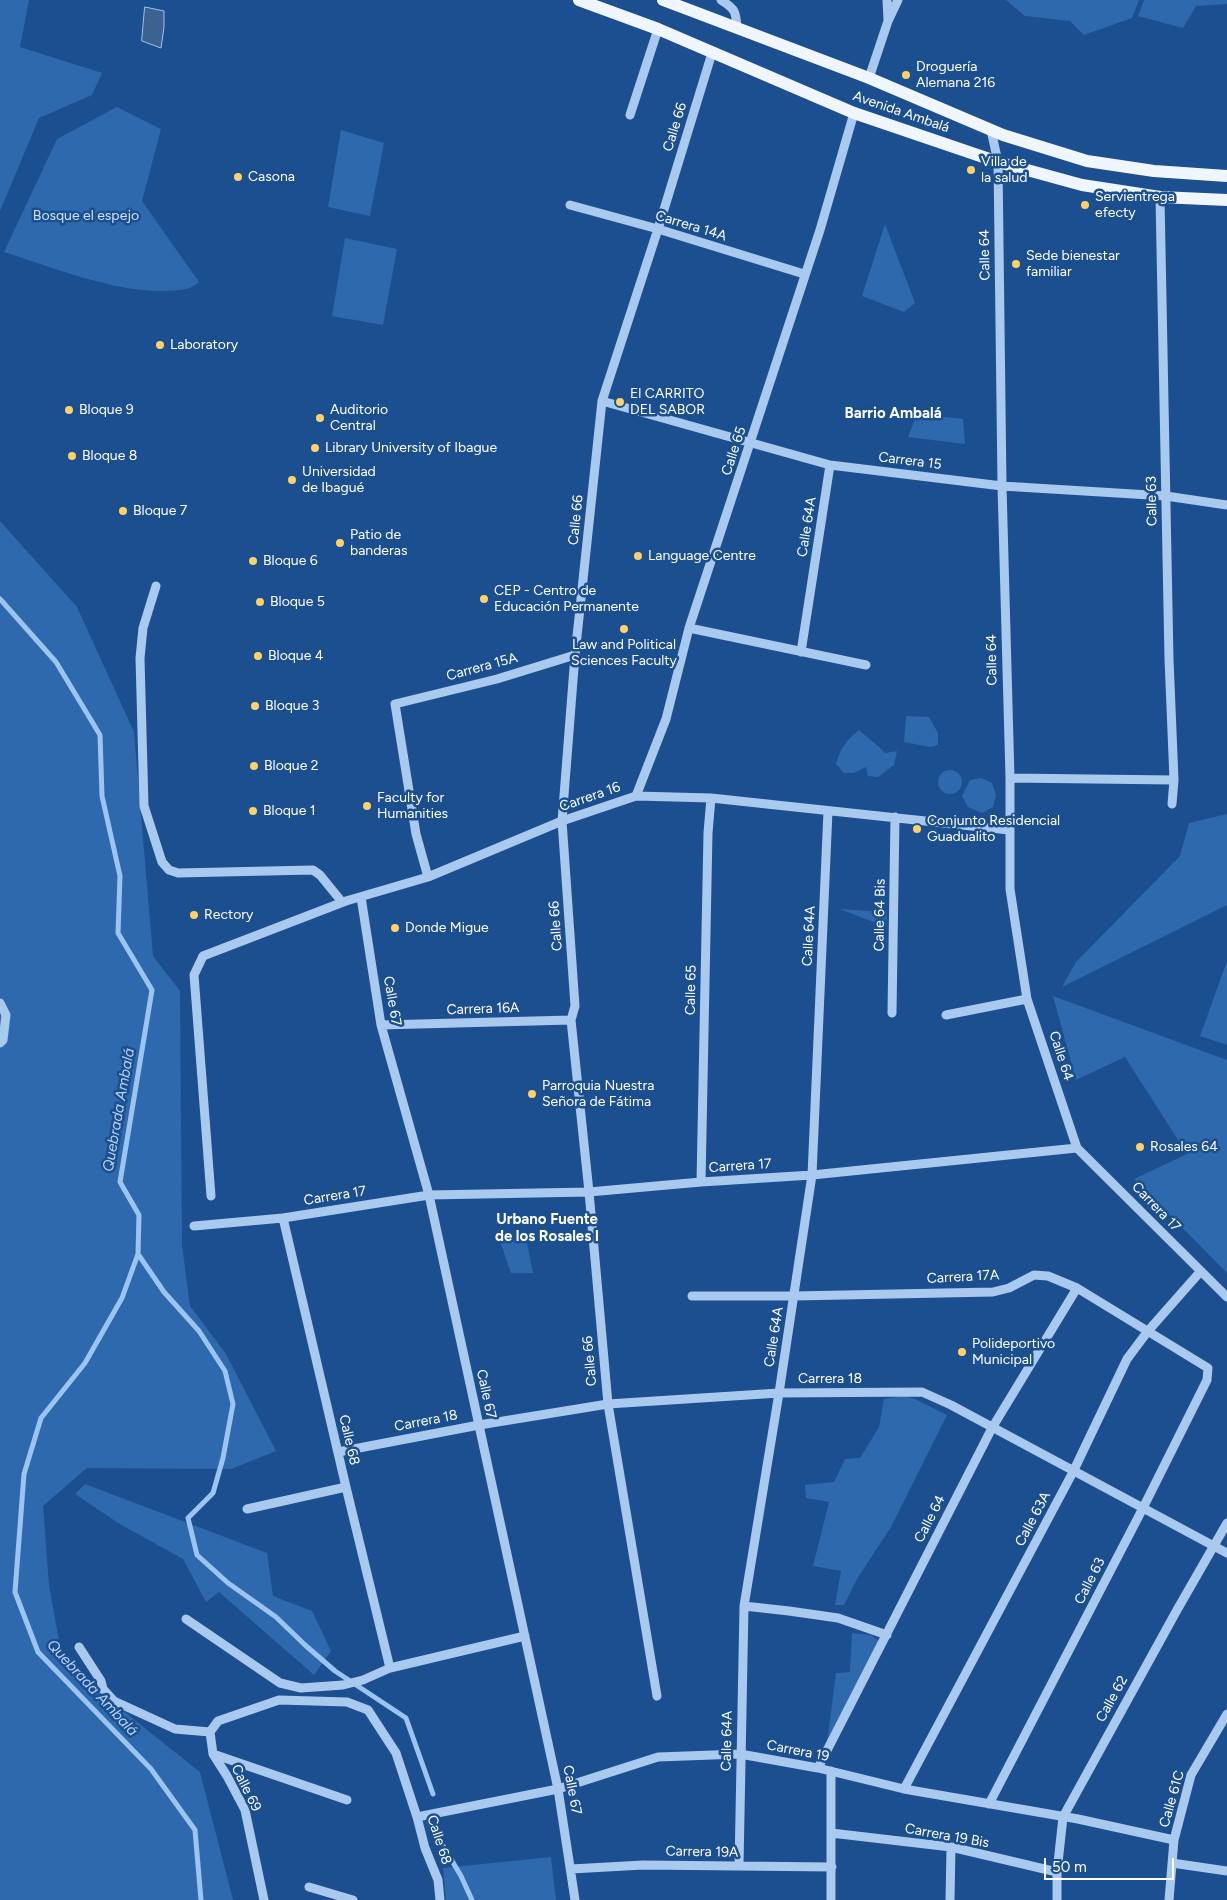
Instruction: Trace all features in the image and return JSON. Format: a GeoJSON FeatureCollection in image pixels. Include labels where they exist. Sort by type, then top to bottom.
{"type":"FeatureCollection","features":[{"type":"Feature","properties":{"kind":"main road","name":"Avenida Ambalá"},"geometry":{"type":"LineString","coordinates":[[579,0],[658,29],[854,113],[998,162],[1082,185],[1160,197],[1227,200]]}},
{"type":"Feature","properties":{"kind":"main road","name":"Avenida Ambalá"},"geometry":{"type":"LineString","coordinates":[[663,0],[869,78],[1002,135],[1087,160],[1154,171],[1227,176]]}},
{"type":"Feature","properties":{"kind":"street"},"geometry":{"type":"LineString","coordinates":[[721,0],[732,7],[736,14],[737,28]]}},
{"type":"Feature","properties":{"kind":"street"},"geometry":{"type":"LineString","coordinates":[[887,0],[888,21]]}},
{"type":"Feature","properties":{"kind":"street"},"geometry":{"type":"LineString","coordinates":[[869,78],[888,21],[898,0]]}},
{"type":"Feature","properties":{"kind":"street"},"geometry":{"type":"LineString","coordinates":[[630,115],[658,29]]}},
{"type":"Feature","properties":{"kind":"street","name":"Calle 66"},"geometry":{"type":"LineString","coordinates":[[657,1696],[608,1404],[589,1192],[570,1020],[575,1006],[562,821],[575,655],[602,401],[658,229],[712,53]]}},
{"type":"Feature","properties":{"kind":"street","name":"Calle 65"},"geometry":{"type":"LineString","coordinates":[[636,796],[666,719],[690,628],[804,274],[820,230],[854,113]]}},
{"type":"Feature","properties":{"kind":"street","name":"Calle 64"},"geometry":{"type":"LineString","coordinates":[[991,130],[998,162],[1002,486],[1010,778],[1010,889],[1027,999],[1077,1148]]}},
{"type":"Feature","properties":{"kind":"street","name":"Calle 63"},"geometry":{"type":"LineString","coordinates":[[1160,197],[1169,659],[1174,780],[1172,804]]}},
{"type":"Feature","properties":{"kind":"street","name":"Carrera 14A"},"geometry":{"type":"LineString","coordinates":[[570,205],[658,229],[804,274]]}},
{"type":"Feature","properties":{"kind":"street","name":"Carrera 15"},"geometry":{"type":"LineString","coordinates":[[602,401],[830,465],[1002,486],[1166,496],[1225,505]]}},
{"type":"Feature","properties":{"kind":"street","name":"Calle 64A"},"geometry":{"type":"LineString","coordinates":[[801,652],[830,465]]}},
{"type":"Feature","properties":{"kind":"street"},"geometry":{"type":"LineString","coordinates":[[156,586],[143,628],[140,658],[144,806],[162,862],[169,870],[178,874],[313,870],[320,875],[342,902]]}},
{"type":"Feature","properties":{"kind":"street"},"geometry":{"type":"LineString","coordinates":[[690,628],[866,665]]}},
{"type":"Feature","properties":{"kind":"street","name":"Carrera 15A"},"geometry":{"type":"LineString","coordinates":[[428,877],[416,834],[395,704],[497,679],[575,655]]}},
{"type":"Feature","properties":{"kind":"street"},"geometry":{"type":"LineString","coordinates":[[1010,778],[1174,780]]}},
{"type":"Feature","properties":{"kind":"street","name":"Carrera 16"},"geometry":{"type":"LineString","coordinates":[[211,1196],[194,982],[194,975],[203,956],[342,902],[428,877],[562,821],[636,796],[711,798],[1009,830]]}},
{"type":"Feature","properties":{"kind":"street","name":"Calle 65"},"geometry":{"type":"LineString","coordinates":[[701,1182],[708,833],[711,798]]}},
{"type":"Feature","properties":{"kind":"street","name":"Calle 64A"},"geometry":{"type":"LineString","coordinates":[[739,1866],[744,1606],[812,1175],[828,811]]}},
{"type":"Feature","properties":{"kind":"street","name":"Calle 64 Bis"},"geometry":{"type":"LineString","coordinates":[[892,1014],[894,817]]}},
{"type":"Feature","properties":{"kind":"street","name":"Calle 67"},"geometry":{"type":"LineString","coordinates":[[361,897],[381,1025],[429,1195],[558,1789],[575,1900]]}},
{"type":"Feature","properties":{"kind":"street"},"geometry":{"type":"LineString","coordinates":[[946,1015],[1027,999]]}},
{"type":"Feature","properties":{"kind":"street"},"geometry":{"type":"LineString","coordinates":[[0,1003],[6,1015],[2,1042]]}},
{"type":"Feature","properties":{"kind":"street","name":"Carrera 16A"},"geometry":{"type":"LineString","coordinates":[[381,1025],[570,1020]]}},
{"type":"Feature","properties":{"kind":"street","name":"Carrera 17"},"geometry":{"type":"LineString","coordinates":[[194,1226],[283,1218],[429,1195],[589,1192],[812,1175],[1077,1148],[1227,1297]]}},
{"type":"Feature","properties":{"kind":"street","name":"Calle 68"},"geometry":{"type":"LineString","coordinates":[[283,1218],[390,1668]]}},
{"type":"Feature","properties":{"kind":"street","name":"Calle 63A"},"geometry":{"type":"LineString","coordinates":[[904,1789],[1073,1472],[1127,1359],[1200,1272]]}},
{"type":"Feature","properties":{"kind":"street","name":"Carrera 17A"},"geometry":{"type":"LineString","coordinates":[[692,1296],[993,1292],[1009,1288],[1034,1275],[1048,1276],[1077,1288],[1208,1368]]}},
{"type":"Feature","properties":{"kind":"street","name":"Calle 64"},"geometry":{"type":"LineString","coordinates":[[818,1768],[992,1428],[1077,1288]]}},
{"type":"Feature","properties":{"kind":"street","name":"Calle 63"},"geometry":{"type":"LineString","coordinates":[[989,1804],[1143,1508],[1207,1380],[1208,1368]]}},
{"type":"Feature","properties":{"kind":"street","name":"Carrera 18"},"geometry":{"type":"LineString","coordinates":[[338,1452],[479,1425],[608,1404],[779,1393],[922,1392],[951,1405],[1227,1553]]}},
{"type":"Feature","properties":{"kind":"street"},"geometry":{"type":"LineString","coordinates":[[247,1509],[346,1486]]}},
{"type":"Feature","properties":{"kind":"street","name":"Calle 62"},"geometry":{"type":"LineString","coordinates":[[1057,1900],[1057,1872],[1063,1817],[1227,1523]]}},
{"type":"Feature","properties":{"kind":"street"},"geometry":{"type":"LineString","coordinates":[[744,1606],[838,1618],[887,1635]]}},
{"type":"Feature","properties":{"kind":"street"},"geometry":{"type":"LineString","coordinates":[[186,1619],[280,1683],[301,1688],[343,1685],[363,1680],[390,1668],[525,1636]]}},
{"type":"Feature","properties":{"kind":"street"},"geometry":{"type":"LineString","coordinates":[[79,1647],[101,1681],[103,1688],[114,1701],[175,1729],[210,1732]]}},
{"type":"Feature","properties":{"kind":"street","name":"Calle 68"},"geometry":{"type":"LineString","coordinates":[[210,1732],[218,1721],[279,1700],[347,1702],[368,1710],[396,1753],[425,1848],[438,1880],[440,1900]]}},
{"type":"Feature","properties":{"kind":"street","name":"Calle 61C"},"geometry":{"type":"LineString","coordinates":[[1169,1900],[1174,1840],[1191,1775],[1227,1714]]}},
{"type":"Feature","properties":{"kind":"street","name":"Calle 69"},"geometry":{"type":"LineString","coordinates":[[210,1732],[213,1754],[245,1810],[264,1900]]}},
{"type":"Feature","properties":{"kind":"street"},"geometry":{"type":"LineString","coordinates":[[213,1754],[347,1800]]}},
{"type":"Feature","properties":{"kind":"street","name":"Carrera 19"},"geometry":{"type":"LineString","coordinates":[[417,1817],[558,1789],[658,1757],[740,1754],[818,1768],[904,1789],[1063,1817],[1174,1840]]}},
{"type":"Feature","properties":{"kind":"street"},"geometry":{"type":"LineString","coordinates":[[831,1900],[832,1771]]}},
{"type":"Feature","properties":{"kind":"street","name":"Carrera 19 Bis"},"geometry":{"type":"LineString","coordinates":[[831,1833],[951,1848],[1057,1872]]}},
{"type":"Feature","properties":{"kind":"street"},"geometry":{"type":"LineString","coordinates":[[950,1900],[951,1848]]}},
{"type":"Feature","properties":{"kind":"street"},"geometry":{"type":"LineString","coordinates":[[1172,1863],[1227,1870]]}},
{"type":"Feature","properties":{"kind":"street","name":"Carrera 19A"},"geometry":{"type":"LineString","coordinates":[[571,1869],[643,1864],[832,1866]]}},
{"type":"Feature","properties":{"kind":"street"},"geometry":{"type":"LineString","coordinates":[[309,1887],[353,1900]]}},
{"type":"Feature","properties":{"kind":"green space"},"geometry":{"type":"Polygon","coordinates":[[[0,0],[29,0],[20,47],[102,73],[92,95],[39,118],[0,211],[0,0]]]}},
{"type":"Feature","properties":{"kind":"green space"},"geometry":{"type":"Polygon","coordinates":[[[1006,0],[1139,0],[1132,18],[1084,35],[1070,21],[1025,16],[1006,0]]]}},
{"type":"Feature","properties":{"kind":"green space"},"geometry":{"type":"Polygon","coordinates":[[[1144,0],[1227,0],[1227,4],[1196,6],[1183,28],[1138,16],[1144,0]]]}},
{"type":"Feature","properties":{"kind":"green space","name":"Bosque el espejo"},"geometry":{"type":"Polygon","coordinates":[[[117,107],[161,129],[142,201],[199,282],[190,288],[164,291],[118,286],[70,274],[4,252],[57,139],[117,107]]]}},
{"type":"Feature","properties":{"kind":"green space"},"geometry":{"type":"Polygon","coordinates":[[[341,130],[384,143],[370,216],[328,207],[341,130]]]}},
{"type":"Feature","properties":{"kind":"green space"},"geometry":{"type":"Polygon","coordinates":[[[885,224],[915,303],[904,312],[862,296],[885,224]]]}},
{"type":"Feature","properties":{"kind":"green space"},"geometry":{"type":"Polygon","coordinates":[[[345,238],[397,249],[383,325],[332,316],[345,238]]]}},
{"type":"Feature","properties":{"kind":"green space"},"geometry":{"type":"Polygon","coordinates":[[[917,414],[963,419],[965,444],[908,437],[917,414]]]}},
{"type":"Feature","properties":{"kind":"green space"},"geometry":{"type":"Polygon","coordinates":[[[0,521],[77,607],[134,732],[153,956],[180,991],[182,1245],[190,1306],[226,1354],[276,1451],[231,1469],[87,1468],[43,1506],[49,1585],[63,1663],[200,1772],[233,1900],[0,1900],[0,521]]]}},
{"type":"Feature","properties":{"kind":"green space"},"geometry":{"type":"Polygon","coordinates":[[[906,716],[929,717],[938,733],[938,745],[930,747],[904,742],[906,716]]]}},
{"type":"Feature","properties":{"kind":"green space"},"geometry":{"type":"Polygon","coordinates":[[[859,730],[885,753],[897,751],[894,765],[878,777],[868,776],[866,767],[854,773],[844,773],[836,764],[844,745],[859,730]]]}},
{"type":"Feature","properties":{"kind":"green space"},"geometry":{"type":"Polygon","coordinates":[[[950,770],[959,773],[962,782],[959,791],[950,794],[941,791],[938,782],[941,773],[950,770]]]}},
{"type":"Feature","properties":{"kind":"green space"},"geometry":{"type":"Polygon","coordinates":[[[981,778],[992,783],[996,795],[993,807],[982,813],[968,807],[962,796],[970,780],[981,778]]]}},
{"type":"Feature","properties":{"kind":"green space"},"geometry":{"type":"Polygon","coordinates":[[[1227,814],[1227,905],[1062,987],[1076,962],[1180,856],[1189,823],[1227,814]]]}},
{"type":"Feature","properties":{"kind":"green space"},"geometry":{"type":"Polygon","coordinates":[[[840,909],[887,912],[886,927],[840,909]]]}},
{"type":"Feature","properties":{"kind":"green space"},"geometry":{"type":"Polygon","coordinates":[[[1227,961],[1227,1045],[1200,1036],[1227,961]]]}},
{"type":"Feature","properties":{"kind":"green space"},"geometry":{"type":"Polygon","coordinates":[[[1053,996],[1227,1060],[1227,1273],[1134,1179],[1187,1154],[1125,1057],[1076,1080],[1053,996]]]}},
{"type":"Feature","properties":{"kind":"green space"},"geometry":{"type":"Polygon","coordinates":[[[525,1233],[533,1273],[511,1273],[499,1238],[525,1233]]]}},
{"type":"Feature","properties":{"kind":"green space"},"geometry":{"type":"Polygon","coordinates":[[[904,1396],[915,1399],[947,1415],[891,1527],[857,1579],[844,1605],[835,1605],[841,1571],[813,1566],[829,1502],[806,1498],[805,1485],[834,1482],[845,1459],[860,1458],[879,1427],[884,1399],[904,1396]]]}},
{"type":"Feature","properties":{"kind":"green space"},"geometry":{"type":"Polygon","coordinates":[[[85,1484],[267,1553],[273,1596],[312,1611],[331,1651],[314,1675],[219,1592],[206,1602],[183,1559],[118,1523],[75,1494],[85,1484]]]}},
{"type":"Feature","properties":{"kind":"green space"},"geometry":{"type":"Polygon","coordinates":[[[852,1633],[871,1635],[879,1641],[827,1743],[836,1673],[850,1672],[852,1633]]]}},
{"type":"Feature","properties":{"kind":"green space"},"geometry":{"type":"Polygon","coordinates":[[[551,1857],[556,1900],[446,1900],[443,1868],[551,1857]]]}},
{"type":"Feature","properties":{"kind":"shaded area"},"geometry":{"type":"Polygon","coordinates":[[[145,7],[164,11],[161,48],[142,41],[145,7]]]}},
{"type":"Feature","properties":{"kind":"waterway","name":"Quebrada Ambalá"},"geometry":{"type":"LineString","coordinates":[[0,599],[56,662],[100,735],[102,796],[120,876],[118,933],[152,990],[120,1182],[139,1215],[138,1254],[122,1298],[85,1363],[41,1418],[24,1474],[15,1592],[38,1652],[151,1769],[195,1830],[201,1900]]}},
{"type":"Feature","properties":{"kind":"waterway"},"geometry":{"type":"LineString","coordinates":[[138,1254],[164,1292],[199,1331],[225,1371],[233,1404],[223,1458],[213,1493],[188,1518],[197,1555],[228,1583],[276,1617],[335,1671],[406,1718],[433,1794]]}},
{"type":"Feature","properties":{"kind":"waterway"},"geometry":{"type":"LineString","coordinates":[[429,1822],[461,1876],[472,1900]]}},
{"type":"Feature","properties":{"kind":"place","name":"Droguería Alemana 216"},"geometry":{"type":"Point","coordinates":[906,75]}},
{"type":"Feature","properties":{"kind":"place","name":"Villa de la salud"},"geometry":{"type":"Point","coordinates":[971,170]}},
{"type":"Feature","properties":{"kind":"place","name":"Casona"},"geometry":{"type":"Point","coordinates":[238,177]}},
{"type":"Feature","properties":{"kind":"place","name":"Servientrega efecty"},"geometry":{"type":"Point","coordinates":[1085,205]}},
{"type":"Feature","properties":{"kind":"place","name":"Sede bienestar familiar"},"geometry":{"type":"Point","coordinates":[1016,264]}},
{"type":"Feature","properties":{"kind":"place","name":"Laboratory"},"geometry":{"type":"Point","coordinates":[160,345]}},
{"type":"Feature","properties":{"kind":"place","name":"El CARRITO DEL SABOR"},"geometry":{"type":"Point","coordinates":[620,402]}},
{"type":"Feature","properties":{"kind":"place","name":"Bloque 9"},"geometry":{"type":"Point","coordinates":[69,410]}},
{"type":"Feature","properties":{"kind":"place","name":"Auditorio Central"},"geometry":{"type":"Point","coordinates":[320,418]}},
{"type":"Feature","properties":{"kind":"place","name":"Library University of Ibague"},"geometry":{"type":"Point","coordinates":[315,448]}},
{"type":"Feature","properties":{"kind":"place","name":"Bloque 8"},"geometry":{"type":"Point","coordinates":[72,456]}},
{"type":"Feature","properties":{"kind":"place","name":"Universidad de Ibagué"},"geometry":{"type":"Point","coordinates":[292,480]}},
{"type":"Feature","properties":{"kind":"place","name":"Bloque 7"},"geometry":{"type":"Point","coordinates":[123,511]}},
{"type":"Feature","properties":{"kind":"place","name":"Patio de banderas"},"geometry":{"type":"Point","coordinates":[340,543]}},
{"type":"Feature","properties":{"kind":"place","name":"Language Centre"},"geometry":{"type":"Point","coordinates":[638,556]}},
{"type":"Feature","properties":{"kind":"place","name":"Bloque 6"},"geometry":{"type":"Point","coordinates":[253,561]}},
{"type":"Feature","properties":{"kind":"place","name":"CEP - Centro de Educación Permanente"},"geometry":{"type":"Point","coordinates":[484,599]}},
{"type":"Feature","properties":{"kind":"place","name":"Bloque 5"},"geometry":{"type":"Point","coordinates":[260,602]}},
{"type":"Feature","properties":{"kind":"place","name":"Law and Political Sciences Faculty"},"geometry":{"type":"Point","coordinates":[624,629]}},
{"type":"Feature","properties":{"kind":"place","name":"Bloque 4"},"geometry":{"type":"Point","coordinates":[258,656]}},
{"type":"Feature","properties":{"kind":"place","name":"Bloque 3"},"geometry":{"type":"Point","coordinates":[255,706]}},
{"type":"Feature","properties":{"kind":"place","name":"Bloque 2"},"geometry":{"type":"Point","coordinates":[254,766]}},
{"type":"Feature","properties":{"kind":"place","name":"Faculty for Humanities"},"geometry":{"type":"Point","coordinates":[367,806]}},
{"type":"Feature","properties":{"kind":"place","name":"Bloque 1"},"geometry":{"type":"Point","coordinates":[253,811]}},
{"type":"Feature","properties":{"kind":"place","name":"Conjunto Residencial Guadualito"},"geometry":{"type":"Point","coordinates":[917,829]}},
{"type":"Feature","properties":{"kind":"place","name":"Rectory"},"geometry":{"type":"Point","coordinates":[194,915]}},
{"type":"Feature","properties":{"kind":"place","name":"Donde Migue"},"geometry":{"type":"Point","coordinates":[395,928]}},
{"type":"Feature","properties":{"kind":"place","name":"Parroquia Nuestra Señora de Fátima"},"geometry":{"type":"Point","coordinates":[532,1094]}},
{"type":"Feature","properties":{"kind":"place","name":"Rosales 64"},"geometry":{"type":"Point","coordinates":[1140,1147]}},
{"type":"Feature","properties":{"kind":"place","name":"Polideportivo Municipal"},"geometry":{"type":"Point","coordinates":[962,1352]}},
{"type":"Feature","properties":{"kind":"district","name":"Barrio Ambalá"},"geometry":{"type":"Point","coordinates":[893,414]}},
{"type":"Feature","properties":{"kind":"district","name":"Urbano Fuente de los Rosales I"},"geometry":{"type":"Point","coordinates":[547,1228]}}]}
